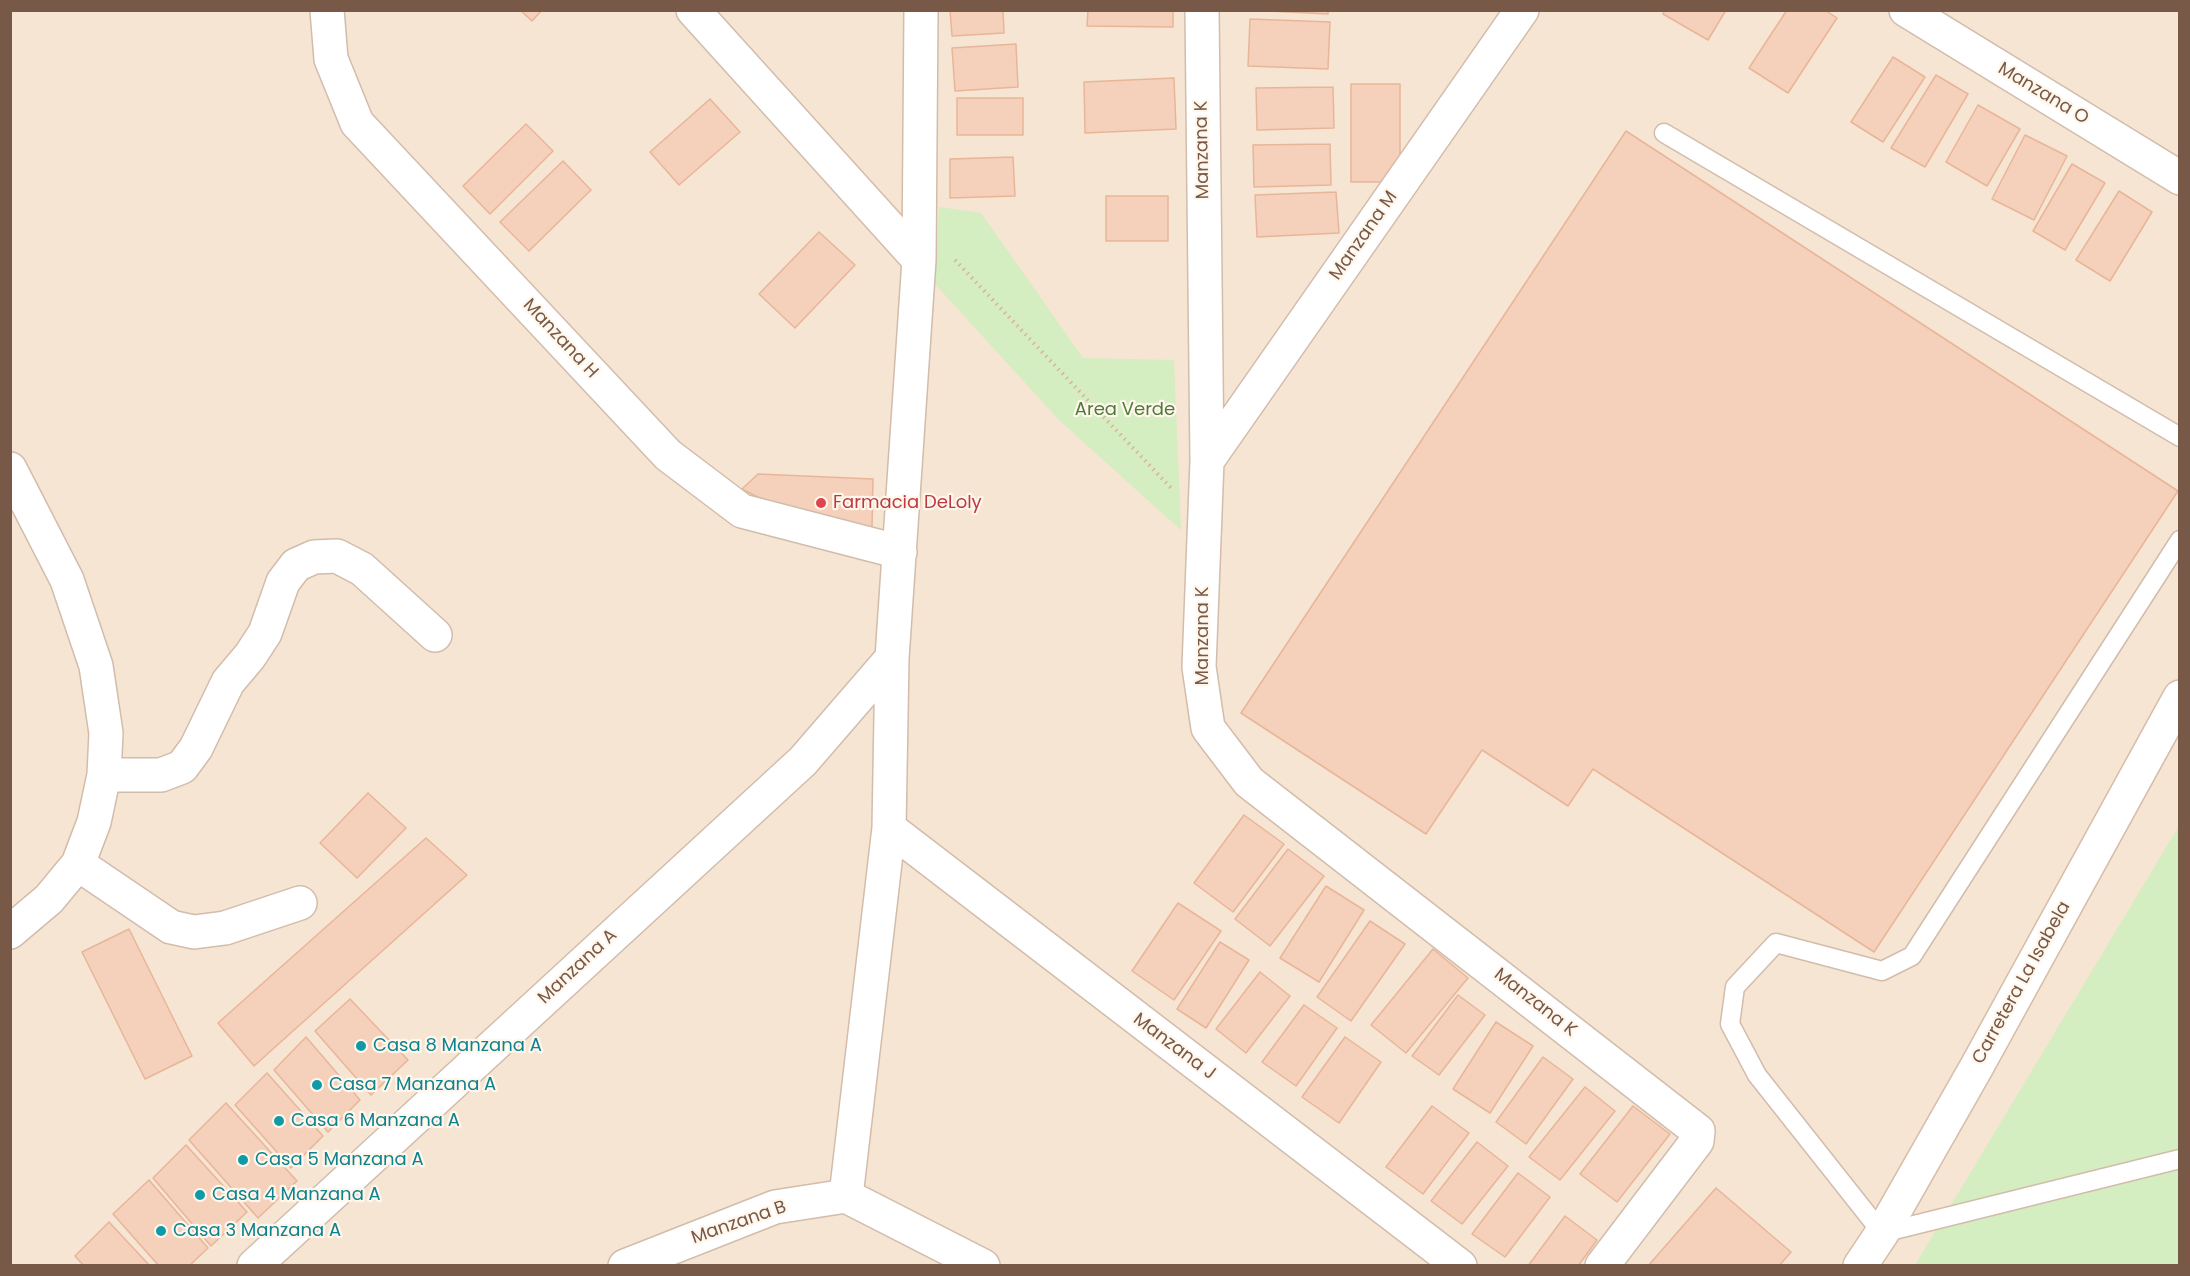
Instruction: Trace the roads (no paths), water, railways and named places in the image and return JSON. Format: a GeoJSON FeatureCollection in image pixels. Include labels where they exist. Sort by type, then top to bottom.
{"type":"FeatureCollection","features":[{"type":"Feature","properties":{"kind":"street","name":"Manzana H"},"geometry":{"type":"LineString","coordinates":[[327,10],[331,58],[357,123],[668,455],[742,511],[900,552]]}},
{"type":"Feature","properties":{"kind":"street"},"geometry":{"type":"LineString","coordinates":[[693,10],[919,260]]}},
{"type":"Feature","properties":{"kind":"street"},"geometry":{"type":"LineString","coordinates":[[921,10],[919,260],[892,658],[889,828],[846,1196],[984,1266]]}},
{"type":"Feature","properties":{"kind":"street","name":"Manzana K"},"geometry":{"type":"LineString","coordinates":[[1202,10],[1207,461],[1199,667],[1208,728],[1249,782],[1695,1126],[1697,1141],[1602,1266]]}},
{"type":"Feature","properties":{"kind":"street","name":"Manzana M"},"geometry":{"type":"LineString","coordinates":[[1207,461],[1522,10]]}},
{"type":"Feature","properties":{"kind":"street","name":"Manzana O"},"geometry":{"type":"LineString","coordinates":[[1906,10],[2180,178]]}},
{"type":"Feature","properties":{"kind":"street"},"geometry":{"type":"LineString","coordinates":[[10,468],[68,580],[96,666],[106,733],[104,775],[94,822],[78,864],[49,899],[10,932]]}},
{"type":"Feature","properties":{"kind":"street"},"geometry":{"type":"LineString","coordinates":[[104,775],[161,775],[182,767],[196,748],[228,682],[250,656],[265,633],[283,582],[296,565],[314,557],[337,556],[362,569],[435,635]]}},
{"type":"Feature","properties":{"kind":"street","name":"Manzana A"},"geometry":{"type":"LineString","coordinates":[[254,1266],[803,760],[892,658]]}},
{"type":"Feature","properties":{"kind":"street","name":"Carretera La Isabela"},"geometry":{"type":"LineString","coordinates":[[1860,1266],[1882,1233],[1976,1068],[2180,697]]}},
{"type":"Feature","properties":{"kind":"street","name":"Manzana J"},"geometry":{"type":"LineString","coordinates":[[889,828],[1460,1266]]}},
{"type":"Feature","properties":{"kind":"street"},"geometry":{"type":"LineString","coordinates":[[78,864],[171,927],[194,932],[225,928],[300,903]]}},
{"type":"Feature","properties":{"kind":"street","name":"Manzana B"},"geometry":{"type":"LineString","coordinates":[[625,1266],[775,1207],[846,1196]]}},
{"type":"Feature","properties":{"kind":"lane"},"geometry":{"type":"LineString","coordinates":[[1664,133],[2180,437]]}},
{"type":"Feature","properties":{"kind":"lane"},"geometry":{"type":"LineString","coordinates":[[2180,540],[1912,956],[1882,971],[1776,943],[1736,987],[1730,1024],[1757,1075],[1882,1233],[2180,1158]]}},
{"type":"Feature","properties":{"kind":"place","name":"Farmacia DeLoly"},"geometry":{"type":"Point","coordinates":[821,503]}},
{"type":"Feature","properties":{"kind":"place","name":"Casa 8 Manzana A"},"geometry":{"type":"Point","coordinates":[361,1046]}},
{"type":"Feature","properties":{"kind":"place","name":"Casa 7 Manzana A"},"geometry":{"type":"Point","coordinates":[317,1085]}},
{"type":"Feature","properties":{"kind":"place","name":"Casa 6 Manzana A"},"geometry":{"type":"Point","coordinates":[279,1121]}},
{"type":"Feature","properties":{"kind":"place","name":"Casa 5 Manzana A"},"geometry":{"type":"Point","coordinates":[243,1160]}},
{"type":"Feature","properties":{"kind":"place","name":"Casa 4 Manzana A"},"geometry":{"type":"Point","coordinates":[200,1195]}},
{"type":"Feature","properties":{"kind":"place","name":"Casa 3 Manzana A"},"geometry":{"type":"Point","coordinates":[161,1231]}},
{"type":"Feature","properties":{"kind":"park label","name":"Area Verde"},"geometry":{"type":"Point","coordinates":[1125,410]}}]}
